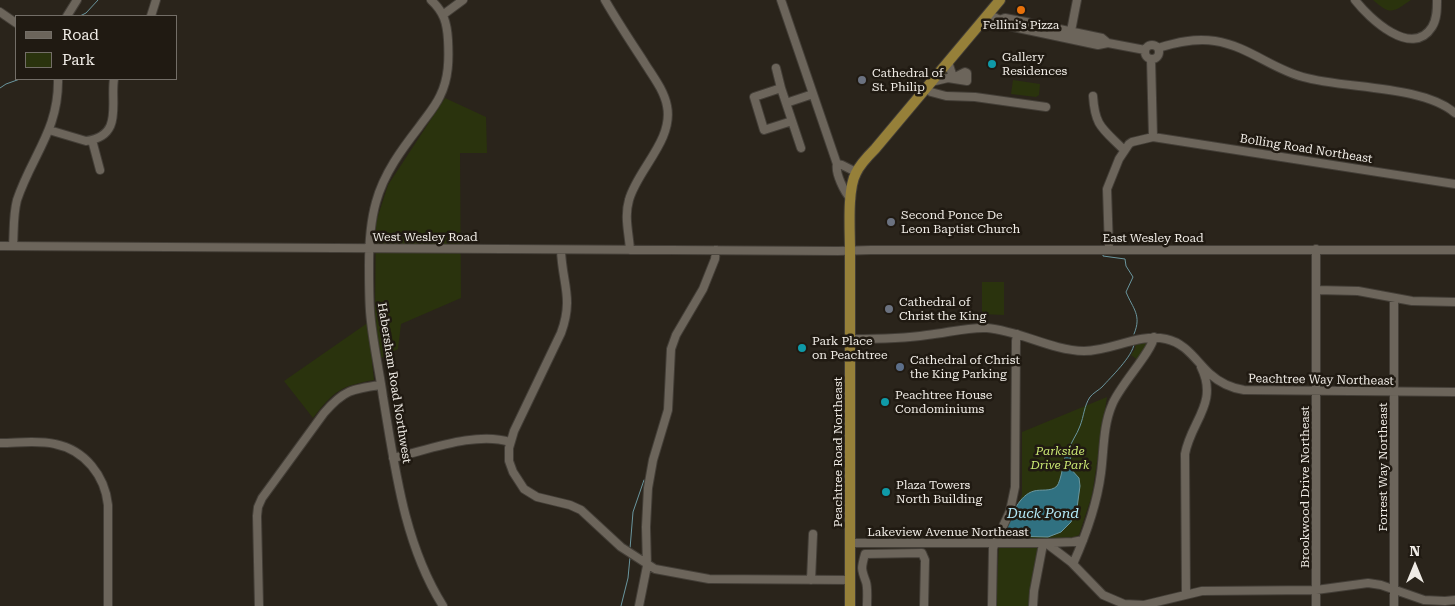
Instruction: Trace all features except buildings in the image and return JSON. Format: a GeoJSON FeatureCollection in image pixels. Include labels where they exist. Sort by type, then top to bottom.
{"type":"FeatureCollection","features":[{"type":"Feature","properties":{"kind":"highway"},"geometry":{"type":"LineString","coordinates":[[856,172],[1000,0]]}},
{"type":"Feature","properties":{"kind":"highway","name":"Peachtree Road Northeast"},"geometry":{"type":"LineString","coordinates":[[850,606],[850,251],[851,187],[856,172]]}},
{"type":"Feature","properties":{"kind":"street"},"geometry":{"type":"LineString","coordinates":[[68,15],[77,0]]}},
{"type":"Feature","properties":{"kind":"street"},"geometry":{"type":"LineString","coordinates":[[151,15],[156,0]]}},
{"type":"Feature","properties":{"kind":"street"},"geometry":{"type":"LineString","coordinates":[[431,0],[444,14],[463,0]]}},
{"type":"Feature","properties":{"kind":"street"},"geometry":{"type":"LineString","coordinates":[[605,0],[654,78],[668,108],[667,121],[660,141],[633,189],[628,202],[626,219],[630,250]]}},
{"type":"Feature","properties":{"kind":"street"},"geometry":{"type":"LineString","coordinates":[[781,0],[837,164],[836,169],[839,180],[843,184],[844,192],[851,204]]}},
{"type":"Feature","properties":{"kind":"street"},"geometry":{"type":"LineString","coordinates":[[1071,31],[1077,0]]}},
{"type":"Feature","properties":{"kind":"street"},"geometry":{"type":"LineString","coordinates":[[1355,0],[1373,20],[1386,29],[1400,36],[1411,38],[1422,36],[1432,27],[1435,21],[1437,0]]}},
{"type":"Feature","properties":{"kind":"street"},"geometry":{"type":"LineString","coordinates":[[0,12],[15,22]]}},
{"type":"Feature","properties":{"kind":"street","name":"Habersham Road Northwest"},"geometry":{"type":"LineString","coordinates":[[443,606],[428,579],[416,550],[400,493],[370,312],[369,248],[372,216],[382,184],[401,150],[435,105],[445,84],[449,55],[448,26],[444,14]]}},
{"type":"Feature","properties":{"kind":"street"},"geometry":{"type":"LineString","coordinates":[[988,14],[1000,20],[1004,25],[1025,26],[1050,31],[1098,45],[1108,43],[1145,50]]}},
{"type":"Feature","properties":{"kind":"street"},"geometry":{"type":"LineString","coordinates":[[1050,31],[1071,31],[1102,38],[1108,43]]}},
{"type":"Feature","properties":{"kind":"street"},"geometry":{"type":"LineString","coordinates":[[1158,48],[1174,43],[1201,40],[1224,43],[1244,49],[1278,68],[1303,77],[1417,96],[1442,104],[1455,113]]}},
{"type":"Feature","properties":{"kind":"street"},"geometry":{"type":"LineString","coordinates":[[1145,50],[1152,44],[1158,48],[1159,56],[1151,59]]}},
{"type":"Feature","properties":{"kind":"street"},"geometry":{"type":"LineString","coordinates":[[1145,50],[1146,56],[1151,59]]}},
{"type":"Feature","properties":{"kind":"street"},"geometry":{"type":"LineString","coordinates":[[1109,249],[1106,194],[1112,174],[1119,159],[1132,142],[1153,137],[1151,59]]}},
{"type":"Feature","properties":{"kind":"street"},"geometry":{"type":"LineString","coordinates":[[948,62],[952,74],[955,77],[965,72],[967,73],[967,81],[948,78],[929,85],[932,93],[1046,107]]}},
{"type":"Feature","properties":{"kind":"street"},"geometry":{"type":"LineString","coordinates":[[776,68],[801,148]]}},
{"type":"Feature","properties":{"kind":"street"},"geometry":{"type":"LineString","coordinates":[[13,246],[17,200],[49,130],[56,106],[58,80]]}},
{"type":"Feature","properties":{"kind":"street"},"geometry":{"type":"LineString","coordinates":[[49,130],[80,140],[92,140],[102,135],[113,118],[114,80]]}},
{"type":"Feature","properties":{"kind":"street"},"geometry":{"type":"LineString","coordinates":[[781,88],[754,97],[764,130],[792,121]]}},
{"type":"Feature","properties":{"kind":"street"},"geometry":{"type":"LineString","coordinates":[[786,103],[813,94]]}},
{"type":"Feature","properties":{"kind":"street"},"geometry":{"type":"LineString","coordinates":[[1093,96],[1094,115],[1099,126],[1122,148]]}},
{"type":"Feature","properties":{"kind":"street","name":"Bolling Road Northeast"},"geometry":{"type":"LineString","coordinates":[[1153,137],[1455,184]]}},
{"type":"Feature","properties":{"kind":"street"},"geometry":{"type":"LineString","coordinates":[[92,140],[100,170]]}},
{"type":"Feature","properties":{"kind":"street"},"geometry":{"type":"LineString","coordinates":[[837,164],[856,172]]}},
{"type":"Feature","properties":{"kind":"street","name":"West Wesley Road"},"geometry":{"type":"LineString","coordinates":[[0,246],[850,251]]}},
{"type":"Feature","properties":{"kind":"street","name":"East Wesley Road"},"geometry":{"type":"LineString","coordinates":[[850,251],[1109,249],[1455,250]]}},
{"type":"Feature","properties":{"kind":"street","name":"Brookwood Drive Northeast"},"geometry":{"type":"LineString","coordinates":[[1316,249],[1316,606]]}},
{"type":"Feature","properties":{"kind":"street"},"geometry":{"type":"LineString","coordinates":[[561,250],[568,297],[566,321],[510,442],[508,455],[510,467],[524,489],[537,497],[570,505],[581,510],[621,547],[648,566],[674,574],[709,579],[850,580]]}},
{"type":"Feature","properties":{"kind":"street"},"geometry":{"type":"LineString","coordinates":[[639,606],[648,566],[646,527],[648,487],[653,460],[668,410],[671,349],[676,335],[703,289],[715,259],[716,250]]}},
{"type":"Feature","properties":{"kind":"street"},"geometry":{"type":"LineString","coordinates":[[1316,290],[1358,291],[1430,303],[1455,302]]}},
{"type":"Feature","properties":{"kind":"street","name":"Forrest Way Northeast"},"geometry":{"type":"LineString","coordinates":[[1394,298],[1394,606]]}},
{"type":"Feature","properties":{"kind":"street","name":"Peachtree Way Northeast"},"geometry":{"type":"LineString","coordinates":[[851,339],[908,338],[976,328],[996,329],[1056,347],[1082,351],[1107,349],[1140,339],[1166,339],[1179,344],[1189,351],[1217,380],[1237,389],[1250,391],[1455,392]]}},
{"type":"Feature","properties":{"kind":"street"},"geometry":{"type":"LineString","coordinates":[[992,606],[993,552],[1010,511],[1015,487],[1017,334]]}},
{"type":"Feature","properties":{"kind":"street"},"geometry":{"type":"LineString","coordinates":[[1073,564],[1083,540],[1098,491],[1104,433],[1111,407],[1124,383],[1152,345],[1154,338]]}},
{"type":"Feature","properties":{"kind":"street"},"geometry":{"type":"LineString","coordinates":[[1186,594],[1186,454],[1190,437],[1204,408],[1207,394],[1206,379],[1199,362]]}},
{"type":"Feature","properties":{"kind":"street"},"geometry":{"type":"LineString","coordinates":[[259,606],[257,516],[262,498],[335,400],[352,390],[381,385]]}},
{"type":"Feature","properties":{"kind":"street"},"geometry":{"type":"LineString","coordinates":[[393,458],[476,438],[493,438],[510,442]]}},
{"type":"Feature","properties":{"kind":"street"},"geometry":{"type":"LineString","coordinates":[[0,442],[46,443],[62,446],[84,457],[100,476],[106,491],[108,505],[108,606]]}},
{"type":"Feature","properties":{"kind":"street"},"geometry":{"type":"LineString","coordinates":[[811,580],[813,534]]}},
{"type":"Feature","properties":{"kind":"street","name":"Lakeview Avenue Northeast"},"geometry":{"type":"LineString","coordinates":[[850,543],[995,544],[1083,540]]}},
{"type":"Feature","properties":{"kind":"street"},"geometry":{"type":"LineString","coordinates":[[902,554],[904,543]]}},
{"type":"Feature","properties":{"kind":"street"},"geometry":{"type":"LineString","coordinates":[[914,554],[915,543]]}},
{"type":"Feature","properties":{"kind":"street"},"geometry":{"type":"LineString","coordinates":[[1034,606],[1034,591],[1044,543]]}},
{"type":"Feature","properties":{"kind":"street","name":"Lakeview Avenue Northeast"},"geometry":{"type":"LineString","coordinates":[[1044,543],[1073,564],[1103,595],[1124,604],[1144,605],[1186,594],[1219,590],[1316,590],[1368,583],[1381,585],[1412,597],[1432,601],[1455,600]]}},
{"type":"Feature","properties":{"kind":"street"},"geometry":{"type":"LineString","coordinates":[[867,606],[866,582],[862,576],[862,564],[865,554],[922,553],[925,560],[924,606]]}},
{"type":"Feature","properties":{"kind":"green space"},"geometry":{"type":"Polygon","coordinates":[[[1373,0],[1411,0],[1396,9],[1388,10],[1373,0]]]}},
{"type":"Feature","properties":{"kind":"green space"},"geometry":{"type":"Polygon","coordinates":[[[1013,80],[1040,84],[1039,95],[1036,97],[1011,94],[1013,80]]]}},
{"type":"Feature","properties":{"kind":"green space"},"geometry":{"type":"Polygon","coordinates":[[[445,98],[486,117],[487,153],[460,153],[461,298],[401,324],[398,349],[372,363],[374,380],[353,385],[339,391],[313,418],[284,381],[366,324],[375,314],[376,222],[388,185],[445,98]]]}},
{"type":"Feature","properties":{"kind":"green space"},"geometry":{"type":"Polygon","coordinates":[[[982,282],[1004,282],[1004,315],[982,314],[982,282]]]}},
{"type":"Feature","properties":{"kind":"green space"},"geometry":{"type":"Polygon","coordinates":[[[1152,339],[1139,361],[1131,355],[1135,349],[1136,342],[1152,339]]]}},
{"type":"Feature","properties":{"kind":"green space","name":"Parkside Drive Park"},"geometry":{"type":"Polygon","coordinates":[[[1107,397],[1092,495],[1079,535],[1039,552],[1032,606],[996,606],[999,543],[1022,495],[1022,432],[1107,397]]]}},
{"type":"Feature","properties":{"kind":"water","name":"Duck Pond"},"geometry":{"type":"Polygon","coordinates":[[[1069,450],[1071,455],[1069,467],[1079,478],[1080,486],[1077,508],[1071,522],[1061,532],[1048,537],[1010,536],[1006,528],[1020,501],[1029,493],[1037,490],[1052,489],[1057,486],[1066,452],[1069,450]]]}},
{"type":"Feature","properties":{"kind":"waterway"},"geometry":{"type":"LineString","coordinates":[[82,15],[98,0]]}},
{"type":"Feature","properties":{"kind":"waterway"},"geometry":{"type":"LineString","coordinates":[[0,88],[17,80]]}},
{"type":"Feature","properties":{"kind":"waterway"},"geometry":{"type":"LineString","coordinates":[[1103,254],[1103,256],[1125,259],[1126,266],[1133,277],[1126,292],[1137,317],[1134,334]]}},
{"type":"Feature","properties":{"kind":"waterway"},"geometry":{"type":"LineString","coordinates":[[1069,450],[1079,429],[1086,404],[1090,397],[1121,366],[1133,349],[1134,344]]}},
{"type":"Feature","properties":{"kind":"waterway"},"geometry":{"type":"LineString","coordinates":[[630,549],[633,512],[644,480]]}},
{"type":"Feature","properties":{"kind":"waterway"},"geometry":{"type":"LineString","coordinates":[[621,606],[628,578],[630,557]]}},
{"type":"Feature","properties":{"kind":"place","name":"Fellini's Pizza"},"geometry":{"type":"Point","coordinates":[1021,10]}},
{"type":"Feature","properties":{"kind":"place","name":"Gallery Residences"},"geometry":{"type":"Point","coordinates":[992,64]}},
{"type":"Feature","properties":{"kind":"place","name":"Cathedral of St. Philip"},"geometry":{"type":"Point","coordinates":[862,80]}},
{"type":"Feature","properties":{"kind":"place","name":"Second Ponce De Leon Baptist Church"},"geometry":{"type":"Point","coordinates":[891,222]}},
{"type":"Feature","properties":{"kind":"place","name":"Cathedral of Christ the King"},"geometry":{"type":"Point","coordinates":[889,309]}},
{"type":"Feature","properties":{"kind":"place","name":"Park Place on Peachtree"},"geometry":{"type":"Point","coordinates":[802,348]}},
{"type":"Feature","properties":{"kind":"place","name":"Cathedral of Christ the King Parking"},"geometry":{"type":"Point","coordinates":[900,367]}},
{"type":"Feature","properties":{"kind":"place","name":"Peachtree House Condominiums"},"geometry":{"type":"Point","coordinates":[885,402]}},
{"type":"Feature","properties":{"kind":"place","name":"Plaza Towers North Building"},"geometry":{"type":"Point","coordinates":[886,492]}}]}
